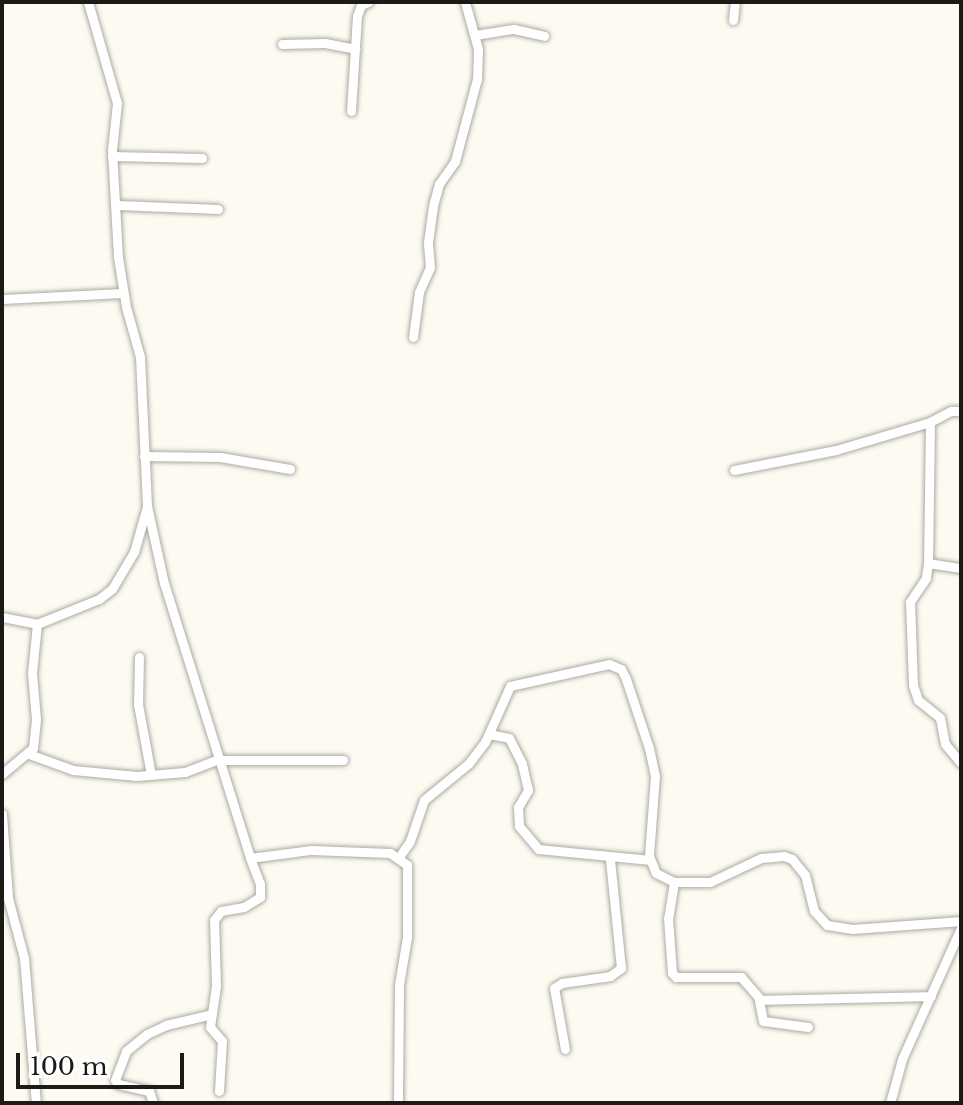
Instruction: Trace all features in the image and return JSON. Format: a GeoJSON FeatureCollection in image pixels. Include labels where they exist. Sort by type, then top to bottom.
{"type":"FeatureCollection","features":[{"type":"Feature","properties":{"kind":"street"},"geometry":{"type":"LineString","coordinates":[[88,2],[117,103],[112,156],[123,293],[140,357],[147,506],[164,583],[217,760],[260,884],[260,897],[244,907],[221,911],[214,920],[216,986],[210,1027],[222,1041],[219,1091]]}},
{"type":"Feature","properties":{"kind":"street"},"geometry":{"type":"LineString","coordinates":[[351,111],[357,16],[361,5],[368,2]]}},
{"type":"Feature","properties":{"kind":"street"},"geometry":{"type":"LineString","coordinates":[[413,337],[419,292],[430,267],[428,242],[433,206],[439,184],[455,161],[477,79],[480,59],[465,2]]}},
{"type":"Feature","properties":{"kind":"street"},"geometry":{"type":"LineString","coordinates":[[733,20],[735,2]]}},
{"type":"Feature","properties":{"kind":"street"},"geometry":{"type":"LineString","coordinates":[[475,35],[514,29],[544,36]]}},
{"type":"Feature","properties":{"kind":"street"},"geometry":{"type":"LineString","coordinates":[[282,44],[325,43],[355,49]]}},
{"type":"Feature","properties":{"kind":"street"},"geometry":{"type":"LineString","coordinates":[[112,156],[202,158]]}},
{"type":"Feature","properties":{"kind":"street"},"geometry":{"type":"LineString","coordinates":[[117,205],[218,209]]}},
{"type":"Feature","properties":{"kind":"street"},"geometry":{"type":"LineString","coordinates":[[2,299],[123,293]]}},
{"type":"Feature","properties":{"kind":"street"},"geometry":{"type":"LineString","coordinates":[[734,470],[836,450],[930,422],[951,411],[961,411]]}},
{"type":"Feature","properties":{"kind":"street"},"geometry":{"type":"LineString","coordinates":[[930,422],[928,563],[926,578],[910,602],[913,685],[918,700],[940,718],[945,744],[961,763]]}},
{"type":"Feature","properties":{"kind":"street"},"geometry":{"type":"LineString","coordinates":[[144,456],[220,457],[290,469]]}},
{"type":"Feature","properties":{"kind":"street"},"geometry":{"type":"LineString","coordinates":[[2,617],[37,624],[99,599],[112,589],[134,552],[147,506]]}},
{"type":"Feature","properties":{"kind":"street"},"geometry":{"type":"LineString","coordinates":[[928,563],[961,568]]}},
{"type":"Feature","properties":{"kind":"street"},"geometry":{"type":"LineString","coordinates":[[2,774],[29,754],[35,737],[32,673],[37,624]]}},
{"type":"Feature","properties":{"kind":"street"},"geometry":{"type":"LineString","coordinates":[[139,657],[138,704],[151,775]]}},
{"type":"Feature","properties":{"kind":"street"},"geometry":{"type":"LineString","coordinates":[[399,857],[410,841],[424,800],[469,763],[489,734],[510,686],[609,664],[621,669],[649,748],[655,776],[649,821],[650,860],[656,873],[674,882],[710,882],[761,858],[784,856],[792,859],[805,875],[814,911],[827,925],[853,929],[961,921]]}},
{"type":"Feature","properties":{"kind":"street"},"geometry":{"type":"LineString","coordinates":[[489,734],[509,738],[526,774],[528,790],[517,813],[527,840],[538,849],[610,859],[650,860]]}},
{"type":"Feature","properties":{"kind":"street"},"geometry":{"type":"LineString","coordinates":[[29,754],[73,770],[151,775],[185,772],[217,760],[343,760]]}},
{"type":"Feature","properties":{"kind":"street"},"geometry":{"type":"LineString","coordinates":[[2,814],[8,898],[24,958],[36,1103]]}},
{"type":"Feature","properties":{"kind":"street"},"geometry":{"type":"LineString","coordinates":[[250,858],[311,850],[390,853],[407,865],[410,876],[407,937],[399,985],[398,1103]]}},
{"type":"Feature","properties":{"kind":"street"},"geometry":{"type":"LineString","coordinates":[[565,1049],[552,993],[554,988],[562,983],[610,976],[621,968],[610,859]]}},
{"type":"Feature","properties":{"kind":"street"},"geometry":{"type":"LineString","coordinates":[[674,882],[668,918],[672,973],[676,977],[741,977],[760,999],[763,1021],[808,1027]]}},
{"type":"Feature","properties":{"kind":"street"},"geometry":{"type":"LineString","coordinates":[[890,1103],[897,1072],[960,934]]}},
{"type":"Feature","properties":{"kind":"street"},"geometry":{"type":"LineString","coordinates":[[760,999],[931,996]]}},
{"type":"Feature","properties":{"kind":"street"},"geometry":{"type":"LineString","coordinates":[[153,1103],[149,1091],[124,1086],[115,1080],[126,1051],[147,1034],[166,1025],[212,1014]]}}]}
